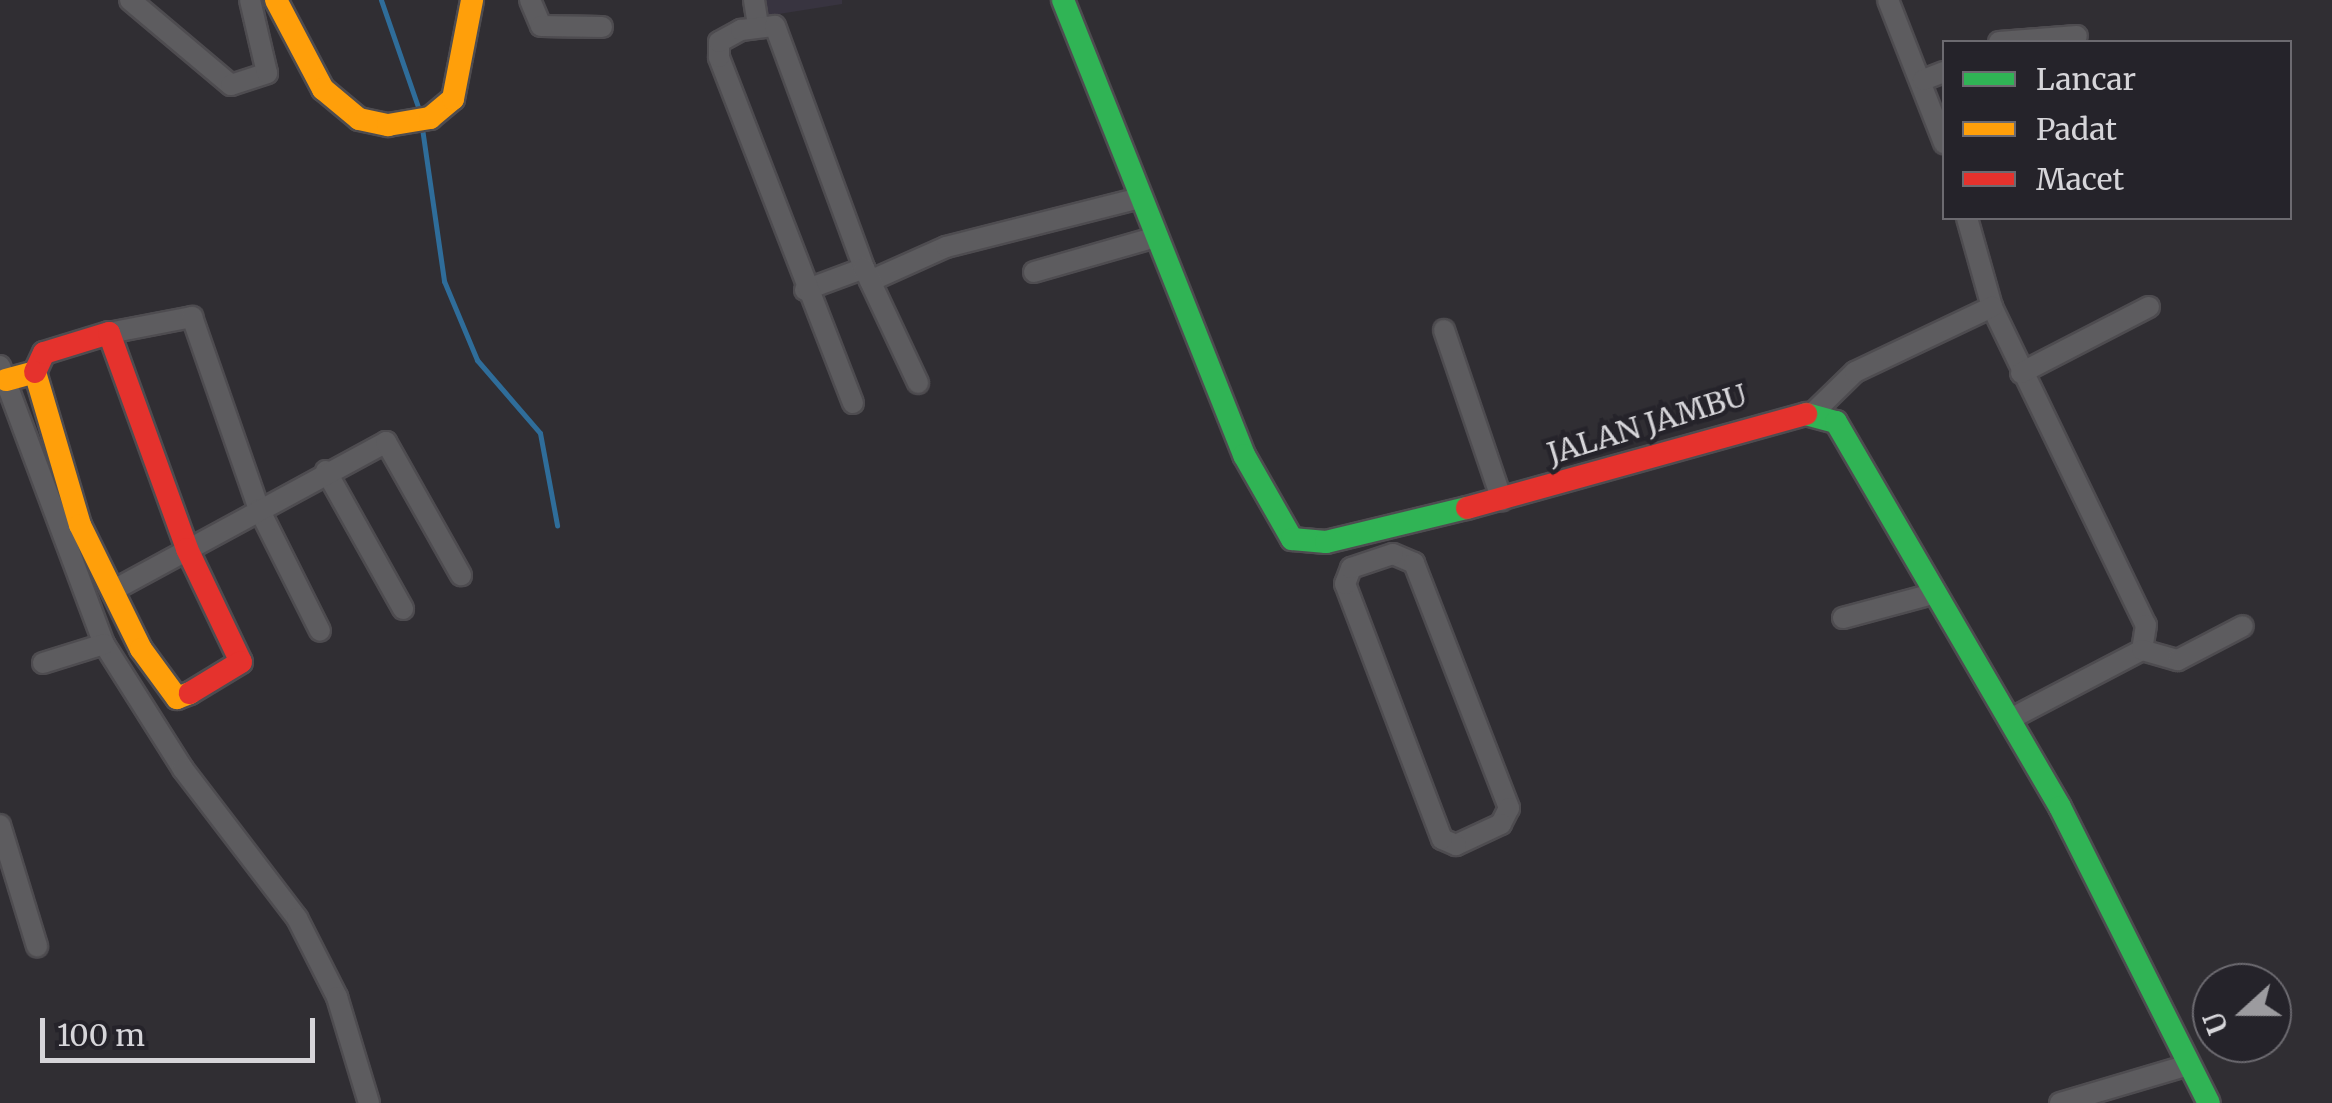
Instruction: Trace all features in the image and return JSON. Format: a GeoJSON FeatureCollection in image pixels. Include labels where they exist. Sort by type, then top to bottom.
{"type":"FeatureCollection","features":[{"type":"Feature","properties":{"kind":"street"},"geometry":{"type":"LineString","coordinates":[[130,0],[232,84],[267,73],[250,0]]}},
{"type":"Feature","properties":{"kind":"street"},"geometry":{"type":"LineString","coordinates":[[276,0],[323,89],[359,119],[421,119],[461,83],[472,0]]}},
{"type":"Feature","properties":{"kind":"street"},"geometry":{"type":"LineString","coordinates":[[530,0],[542,26],[602,26]]}},
{"type":"Feature","properties":{"kind":"street"},"geometry":{"type":"LineString","coordinates":[[754,0],[758,25]]}},
{"type":"Feature","properties":{"kind":"street","name":"JALAN JAMBU"},"geometry":{"type":"LineString","coordinates":[[1062,0],[1156,237],[1279,527],[1302,544],[1502,500],[1814,411]]}},
{"type":"Feature","properties":{"kind":"street"},"geometry":{"type":"LineString","coordinates":[[1888,0],[1923,80],[1942,137]]}},
{"type":"Feature","properties":{"kind":"street"},"geometry":{"type":"LineString","coordinates":[[852,403],[805,290],[717,48],[758,25],[771,23],[779,35],[867,275],[918,383]]}},
{"type":"Feature","properties":{"kind":"street"},"geometry":{"type":"LineString","coordinates":[[2026,40],[2078,36]]}},
{"type":"Feature","properties":{"kind":"street"},"geometry":{"type":"LineString","coordinates":[[1923,80],[1942,73]]}},
{"type":"Feature","properties":{"kind":"street"},"geometry":{"type":"LineString","coordinates":[[805,290],[867,275],[946,246],[1140,198]]}},
{"type":"Feature","properties":{"kind":"street"},"geometry":{"type":"LineString","coordinates":[[1968,220],[1992,307],[2021,373],[2146,625],[2142,650]]}},
{"type":"Feature","properties":{"kind":"street"},"geometry":{"type":"LineString","coordinates":[[1034,272],[1156,237]]}},
{"type":"Feature","properties":{"kind":"street"},"geometry":{"type":"LineString","coordinates":[[1992,307],[1854,372],[1814,411],[1836,422],[2010,718],[2185,1066],[2208,1103]]}},
{"type":"Feature","properties":{"kind":"street"},"geometry":{"type":"LineString","coordinates":[[2021,373],[2149,307]]}},
{"type":"Feature","properties":{"kind":"street"},"geometry":{"type":"LineString","coordinates":[[109,334],[187,549],[241,662],[228,678],[177,698],[112,591],[80,525],[35,372],[44,352],[109,334],[192,317],[259,509],[320,631]]}},
{"type":"Feature","properties":{"kind":"street"},"geometry":{"type":"LineString","coordinates":[[1444,330],[1502,500]]}},
{"type":"Feature","properties":{"kind":"street"},"geometry":{"type":"LineString","coordinates":[[35,372],[3,373],[104,644],[183,769],[297,918],[336,997],[369,1103]]}},
{"type":"Feature","properties":{"kind":"street"},"geometry":{"type":"LineString","coordinates":[[112,591],[326,471],[389,443],[462,575]]}},
{"type":"Feature","properties":{"kind":"street"},"geometry":{"type":"LineString","coordinates":[[326,471],[402,609]]}},
{"type":"Feature","properties":{"kind":"street"},"geometry":{"type":"LineString","coordinates":[[1384,528],[1393,554],[1414,564],[1509,808],[1501,824],[1456,845],[1442,840],[1345,584],[1351,568],[1393,554]]}},
{"type":"Feature","properties":{"kind":"street"},"geometry":{"type":"LineString","coordinates":[[1842,618],[1936,593]]}},
{"type":"Feature","properties":{"kind":"street"},"geometry":{"type":"LineString","coordinates":[[2010,718],[2142,650],[2178,660],[2243,626]]}},
{"type":"Feature","properties":{"kind":"street"},"geometry":{"type":"LineString","coordinates":[[43,663],[104,644]]}},
{"type":"Feature","properties":{"kind":"street"},"geometry":{"type":"LineString","coordinates":[[0,825],[37,946]]}},
{"type":"Feature","properties":{"kind":"street"},"geometry":{"type":"LineString","coordinates":[[2060,1103],[2185,1066]]}},
{"type":"Feature","properties":{"kind":"shaded area"},"geometry":{"type":"Polygon","coordinates":[[[764,0],[842,0],[842,4],[766,16],[764,0]]]}},
{"type":"Feature","properties":{"kind":"waterway"},"geometry":{"type":"LineString","coordinates":[[381,0],[418,107]]}},
{"type":"Feature","properties":{"kind":"waterway"},"geometry":{"type":"LineString","coordinates":[[422,128],[444,281],[477,360],[540,433],[557,525]]}},
{"type":"Feature","properties":{"kind":"traffic: fast"},"geometry":{"type":"LineString","coordinates":[[1063,0],[1244,455],[1292,539],[1326,542],[1467,508]]}},
{"type":"Feature","properties":{"kind":"traffic: fast"},"geometry":{"type":"LineString","coordinates":[[1806,414],[1836,422],[2060,807],[2209,1103]]}},
{"type":"Feature","properties":{"kind":"traffic: slow"},"geometry":{"type":"LineString","coordinates":[[276,0],[323,89],[359,119],[388,125],[430,118],[453,99],[472,0]]}},
{"type":"Feature","properties":{"kind":"traffic: slow"},"geometry":{"type":"LineString","coordinates":[[6,380],[35,372],[80,525],[141,649],[177,698],[190,693]]}},
{"type":"Feature","properties":{"kind":"traffic: jam"},"geometry":{"type":"LineString","coordinates":[[35,372],[44,353],[109,333],[187,549],[241,662],[190,693]]}},
{"type":"Feature","properties":{"kind":"traffic: jam"},"geometry":{"type":"LineString","coordinates":[[1467,508],[1806,414]]}}]}
